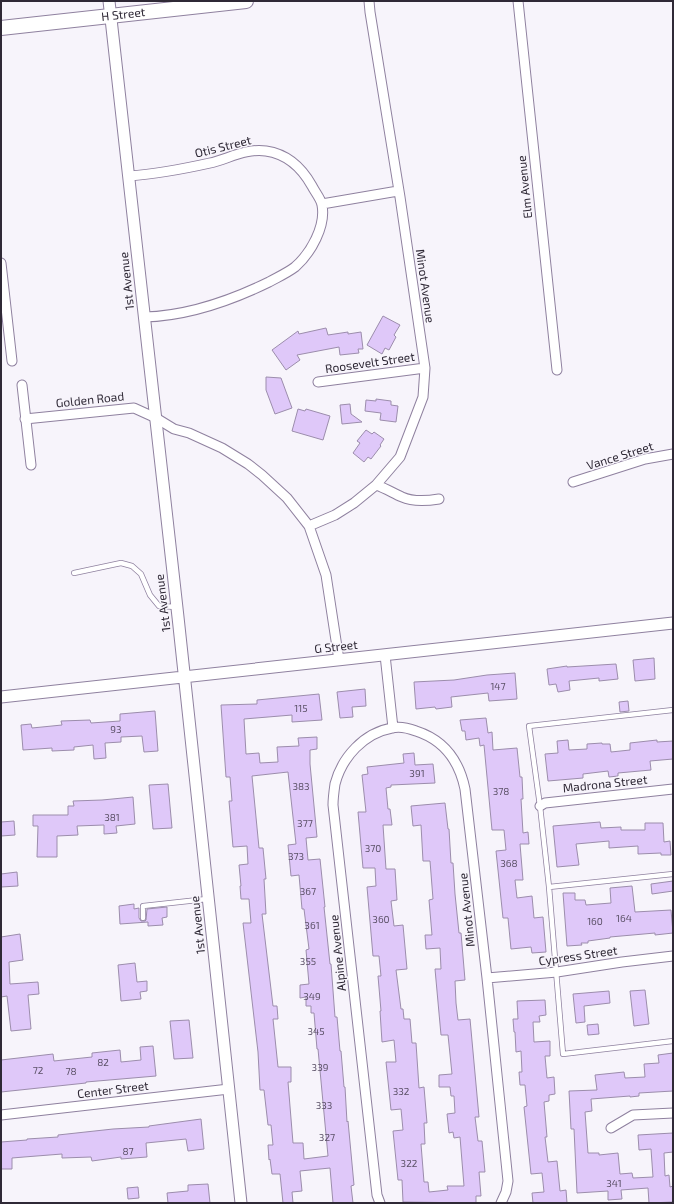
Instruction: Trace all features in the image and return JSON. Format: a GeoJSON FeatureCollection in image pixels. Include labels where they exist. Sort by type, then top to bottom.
{"type":"FeatureCollection","features":[{"type":"Feature","properties":{"kind":"main road","name":"H Street"},"geometry":{"type":"LineString","coordinates":[[1,28],[246,1]]}},
{"type":"Feature","properties":{"kind":"street","name":"1st Avenue"},"geometry":{"type":"LineString","coordinates":[[109,1],[177,607],[241,1203]]}},
{"type":"Feature","properties":{"kind":"street","name":"Minot Avenue"},"geometry":{"type":"LineString","coordinates":[[309,526],[335,515],[376,485],[400,457],[423,397],[425,368],[369,1]]}},
{"type":"Feature","properties":{"kind":"street","name":"Elm Avenue"},"geometry":{"type":"LineString","coordinates":[[518,1],[557,370]]}},
{"type":"Feature","properties":{"kind":"street","name":"Otis Street"},"geometry":{"type":"LineString","coordinates":[[129,176],[149,175],[187,168],[212,163],[241,153],[255,150],[264,151],[281,155],[289,159],[301,169],[306,175],[322,204]]}},
{"type":"Feature","properties":{"kind":"street"},"geometry":{"type":"LineString","coordinates":[[144,317],[166,316],[218,304],[288,272],[302,260],[312,246],[320,226],[322,204],[398,191]]}},
{"type":"Feature","properties":{"kind":"street"},"geometry":{"type":"LineString","coordinates":[[1,264],[12,361]]}},
{"type":"Feature","properties":{"kind":"street","name":"Roosevelt Street"},"geometry":{"type":"LineString","coordinates":[[318,382],[425,368]]}},
{"type":"Feature","properties":{"kind":"street"},"geometry":{"type":"LineString","coordinates":[[22,385],[31,465]]}},
{"type":"Feature","properties":{"kind":"street","name":"Golden Road"},"geometry":{"type":"LineString","coordinates":[[25,419],[134,408],[156,418]]}},
{"type":"Feature","properties":{"kind":"street"},"geometry":{"type":"LineString","coordinates":[[156,418],[174,429],[189,432],[222,448],[248,464],[262,474],[282,493],[309,526],[326,575],[339,660]]}},
{"type":"Feature","properties":{"kind":"street","name":"Vance Street"},"geometry":{"type":"LineString","coordinates":[[573,482],[645,459],[673,454]]}},
{"type":"Feature","properties":{"kind":"street"},"geometry":{"type":"LineString","coordinates":[[376,485],[403,498],[425,501],[440,499]]}},
{"type":"Feature","properties":{"kind":"street","name":"G Street"},"geometry":{"type":"LineString","coordinates":[[1,697],[673,623]]}},
{"type":"Feature","properties":{"kind":"street"},"geometry":{"type":"LineString","coordinates":[[385,655],[393,728]]}},
{"type":"Feature","properties":{"kind":"street","name":"Minot Avenue"},"geometry":{"type":"LineString","coordinates":[[393,728],[408,728],[432,738],[445,748],[454,758],[462,775],[469,818],[508,1181],[502,1203]]}},
{"type":"Feature","properties":{"kind":"street","name":"Alpine Avenue"},"geometry":{"type":"LineString","coordinates":[[380,1203],[377,1195],[333,805],[335,783],[350,754],[373,735],[393,728]]}},
{"type":"Feature","properties":{"kind":"street","name":"Madrona Street"},"geometry":{"type":"LineString","coordinates":[[540,806],[545,803],[673,790]]}},
{"type":"Feature","properties":{"kind":"street","name":"Cypress Street"},"geometry":{"type":"LineString","coordinates":[[487,978],[557,972],[673,956]]}},
{"type":"Feature","properties":{"kind":"street","name":"Center Street"},"geometry":{"type":"LineString","coordinates":[[1,1115],[229,1089]]}},
{"type":"Feature","properties":{"kind":"street"},"geometry":{"type":"LineString","coordinates":[[611,1128],[633,1115],[673,1113]]}},
{"type":"Feature","properties":{"kind":"lane"},"geometry":{"type":"LineString","coordinates":[[74,573],[121,564],[132,566],[141,574],[150,595],[159,606],[177,607]]}},
{"type":"Feature","properties":{"kind":"lane"},"geometry":{"type":"LineString","coordinates":[[673,710],[529,726],[549,887],[563,1054],[673,1041]]}},
{"type":"Feature","properties":{"kind":"lane"},"geometry":{"type":"LineString","coordinates":[[549,887],[673,874]]}},
{"type":"Feature","properties":{"kind":"lane"},"geometry":{"type":"LineString","coordinates":[[143,918],[143,906],[209,899]]}},
{"type":"Feature","properties":{"kind":"building"},"geometry":{"type":"Polygon","coordinates":[[[383,316],[400,325],[394,335],[396,337],[389,350],[385,348],[382,354],[367,345],[383,316]]]}},
{"type":"Feature","properties":{"kind":"building"},"geometry":{"type":"Polygon","coordinates":[[[326,328],[328,335],[361,332],[363,349],[358,349],[359,353],[340,355],[339,347],[297,355],[300,360],[286,370],[272,350],[298,331],[299,334],[326,328]]]}},
{"type":"Feature","properties":{"kind":"building"},"geometry":{"type":"Polygon","coordinates":[[[266,377],[281,378],[292,408],[275,414],[266,390],[266,377]]]}},
{"type":"Feature","properties":{"kind":"building"},"geometry":{"type":"Polygon","coordinates":[[[376,399],[391,401],[391,405],[398,406],[396,422],[380,420],[381,413],[365,411],[366,400],[376,401],[376,399]]]}},
{"type":"Feature","properties":{"kind":"building"},"geometry":{"type":"Polygon","coordinates":[[[350,404],[351,414],[362,422],[342,424],[340,405],[350,404]]]}},
{"type":"Feature","properties":{"kind":"building"},"geometry":{"type":"Polygon","coordinates":[[[298,409],[305,411],[306,409],[330,416],[323,440],[292,431],[298,409]]]}},
{"type":"Feature","properties":{"kind":"building"},"geometry":{"type":"Polygon","coordinates":[[[366,430],[372,434],[374,432],[384,439],[380,445],[381,446],[371,459],[368,457],[364,462],[353,453],[360,443],[357,441],[366,430]]]}},
{"type":"Feature","properties":{"kind":"building"},"geometry":{"type":"Polygon","coordinates":[[[654,658],[655,679],[635,681],[633,660],[654,658]]]}},
{"type":"Feature","properties":{"kind":"building"},"geometry":{"type":"Polygon","coordinates":[[[616,664],[618,679],[599,681],[599,678],[569,681],[570,690],[558,692],[556,684],[549,685],[547,669],[567,666],[616,664]]]}},
{"type":"Feature","properties":{"kind":"building"},"geometry":{"type":"Polygon","coordinates":[[[515,673],[517,699],[489,701],[488,693],[451,697],[452,707],[416,709],[414,682],[454,680],[487,675],[515,673]]]}},
{"type":"Feature","properties":{"kind":"building"},"geometry":{"type":"Polygon","coordinates":[[[365,689],[366,706],[352,707],[353,717],[340,718],[337,692],[365,689]]]}},
{"type":"Feature","properties":{"kind":"building"},"geometry":{"type":"Polygon","coordinates":[[[319,694],[322,720],[292,722],[292,715],[244,719],[246,754],[259,753],[260,763],[278,762],[277,747],[299,746],[298,738],[317,737],[317,749],[310,750],[310,764],[317,837],[306,838],[308,860],[320,859],[335,1017],[337,1017],[345,1087],[347,1122],[348,1121],[354,1185],[351,1186],[353,1203],[333,1203],[330,1168],[300,1171],[302,1191],[292,1192],[293,1203],[283,1203],[280,1174],[272,1174],[270,1159],[269,1160],[268,1145],[273,1145],[271,1125],[268,1125],[264,1090],[260,1090],[258,1052],[243,923],[251,923],[249,899],[241,899],[240,886],[239,865],[248,864],[247,846],[233,847],[229,801],[232,801],[230,777],[226,777],[221,705],[257,704],[257,700],[319,694]],[[288,772],[252,776],[259,848],[263,848],[266,879],[264,879],[266,914],[262,914],[273,1006],[277,1006],[278,1019],[273,1019],[278,1067],[291,1067],[291,1082],[288,1082],[293,1143],[303,1143],[304,1159],[328,1156],[314,1013],[311,1013],[311,1006],[306,1006],[306,997],[300,998],[300,985],[309,984],[306,950],[309,949],[304,909],[302,909],[299,875],[291,876],[288,845],[296,844],[288,772]]]}},
{"type":"Feature","properties":{"kind":"building"},"geometry":{"type":"Polygon","coordinates":[[[628,701],[629,711],[620,712],[619,702],[628,701]]]}},
{"type":"Feature","properties":{"kind":"building"},"geometry":{"type":"Polygon","coordinates":[[[155,711],[158,751],[144,752],[142,736],[121,737],[121,742],[105,743],[106,758],[94,759],[93,745],[74,747],[74,750],[52,751],[52,748],[23,750],[21,725],[31,724],[32,728],[62,725],[61,721],[90,720],[91,723],[120,721],[120,714],[155,711]]]}},
{"type":"Feature","properties":{"kind":"building"},"geometry":{"type":"Polygon","coordinates":[[[486,718],[488,733],[492,732],[493,750],[517,748],[520,777],[522,777],[523,799],[521,799],[523,833],[528,832],[529,844],[520,844],[523,880],[515,880],[517,898],[532,896],[534,918],[543,917],[546,952],[532,953],[531,947],[511,949],[508,918],[503,918],[496,851],[506,850],[504,830],[492,830],[484,745],[480,746],[479,738],[466,740],[465,731],[462,731],[460,720],[486,718]]]}},
{"type":"Feature","properties":{"kind":"building"},"geometry":{"type":"Polygon","coordinates":[[[568,740],[569,750],[587,749],[587,744],[602,743],[610,744],[611,752],[630,750],[630,743],[657,740],[657,742],[673,741],[673,759],[650,761],[651,770],[618,773],[618,776],[609,777],[608,771],[583,774],[583,778],[548,781],[545,754],[558,753],[557,741],[568,740]]]}},
{"type":"Feature","properties":{"kind":"building"},"geometry":{"type":"Polygon","coordinates":[[[414,753],[415,765],[433,764],[435,783],[391,785],[391,787],[386,788],[388,809],[390,809],[392,825],[383,825],[386,869],[395,869],[397,900],[391,901],[394,926],[403,925],[407,969],[396,970],[401,1009],[403,1009],[404,1019],[410,1019],[412,1043],[416,1043],[419,1088],[424,1087],[427,1123],[424,1123],[425,1144],[421,1144],[424,1182],[428,1182],[429,1192],[448,1190],[447,1186],[464,1186],[460,1137],[454,1138],[453,1132],[449,1133],[447,1114],[455,1113],[454,1096],[451,1096],[450,1087],[439,1087],[439,1075],[452,1074],[448,1035],[441,1035],[435,969],[441,969],[440,948],[426,949],[425,935],[432,935],[429,900],[433,899],[430,861],[423,861],[421,825],[413,826],[411,806],[445,803],[449,829],[451,863],[453,863],[459,933],[461,933],[465,980],[455,981],[456,1003],[458,1020],[470,1019],[479,1117],[475,1117],[478,1141],[482,1141],[485,1172],[479,1172],[481,1196],[476,1196],[476,1203],[403,1202],[402,1180],[398,1180],[393,1131],[403,1130],[401,1109],[391,1110],[386,1062],[396,1062],[394,1040],[382,1042],[378,976],[381,976],[379,956],[373,956],[367,887],[376,886],[375,868],[363,868],[358,812],[366,812],[362,775],[368,774],[367,767],[404,763],[403,754],[414,753]]]}},
{"type":"Feature","properties":{"kind":"building"},"geometry":{"type":"Polygon","coordinates":[[[168,784],[172,828],[153,829],[149,785],[168,784]]]}},
{"type":"Feature","properties":{"kind":"building"},"geometry":{"type":"Polygon","coordinates":[[[133,797],[135,824],[116,826],[117,833],[104,834],[104,825],[77,826],[78,835],[57,836],[57,857],[37,857],[38,826],[33,826],[33,815],[68,815],[68,806],[74,806],[73,801],[133,797]]]}},
{"type":"Feature","properties":{"kind":"building"},"geometry":{"type":"Polygon","coordinates":[[[14,821],[15,835],[1,836],[1,822],[14,821]]]}},
{"type":"Feature","properties":{"kind":"building"},"geometry":{"type":"Polygon","coordinates":[[[600,822],[601,828],[621,827],[621,830],[645,830],[645,823],[663,823],[664,842],[670,841],[671,855],[661,855],[661,853],[638,854],[638,846],[609,848],[609,841],[576,844],[579,865],[557,867],[553,826],[600,822]]]}},
{"type":"Feature","properties":{"kind":"building"},"geometry":{"type":"Polygon","coordinates":[[[17,872],[18,886],[1,887],[1,874],[17,872]]]}},
{"type":"Feature","properties":{"kind":"building"},"geometry":{"type":"Polygon","coordinates":[[[673,881],[673,891],[652,894],[651,884],[673,881]]]}},
{"type":"Feature","properties":{"kind":"building"},"geometry":{"type":"Polygon","coordinates":[[[632,886],[635,912],[671,910],[673,933],[610,937],[588,941],[588,943],[581,943],[582,945],[567,946],[563,893],[575,893],[575,900],[585,900],[586,905],[611,903],[610,888],[632,886]]]}},
{"type":"Feature","properties":{"kind":"building"},"geometry":{"type":"Polygon","coordinates":[[[134,904],[134,909],[139,908],[139,918],[141,921],[146,920],[147,909],[167,907],[167,917],[162,918],[163,925],[148,926],[148,922],[120,924],[119,906],[134,904]]]}},
{"type":"Feature","properties":{"kind":"building"},"geometry":{"type":"Polygon","coordinates":[[[20,934],[23,960],[9,962],[10,984],[38,982],[39,994],[28,995],[31,1029],[11,1031],[7,996],[1,997],[1,937],[20,934]]]}},
{"type":"Feature","properties":{"kind":"building"},"geometry":{"type":"Polygon","coordinates":[[[135,963],[137,982],[147,981],[147,991],[140,992],[141,999],[121,1001],[118,965],[135,963]]]}},
{"type":"Feature","properties":{"kind":"building"},"geometry":{"type":"Polygon","coordinates":[[[645,990],[649,1024],[634,1026],[630,991],[645,990]]]}},
{"type":"Feature","properties":{"kind":"building"},"geometry":{"type":"Polygon","coordinates":[[[609,991],[610,1003],[584,1006],[585,1022],[576,1023],[573,994],[609,991]]]}},
{"type":"Feature","properties":{"kind":"building"},"geometry":{"type":"Polygon","coordinates":[[[545,1000],[546,1015],[539,1016],[540,1022],[533,1022],[534,1042],[550,1041],[550,1056],[545,1056],[547,1078],[554,1077],[555,1094],[549,1095],[549,1101],[544,1102],[547,1137],[545,1137],[548,1162],[557,1161],[560,1191],[566,1190],[567,1203],[533,1203],[532,1193],[544,1192],[542,1173],[531,1174],[524,1107],[527,1106],[525,1085],[520,1085],[519,1072],[522,1072],[521,1051],[516,1052],[513,1019],[518,1019],[517,1001],[545,1000]]]}},
{"type":"Feature","properties":{"kind":"building"},"geometry":{"type":"Polygon","coordinates":[[[189,1020],[193,1058],[174,1059],[170,1021],[189,1020]]]}},
{"type":"Feature","properties":{"kind":"building"},"geometry":{"type":"Polygon","coordinates":[[[598,1024],[599,1034],[588,1035],[587,1025],[598,1024]]]}},
{"type":"Feature","properties":{"kind":"building"},"geometry":{"type":"Polygon","coordinates":[[[153,1046],[156,1076],[86,1082],[1,1092],[1,1060],[53,1054],[54,1061],[92,1057],[92,1053],[120,1050],[121,1062],[141,1060],[140,1047],[153,1046]]]}},
{"type":"Feature","properties":{"kind":"building"},"geometry":{"type":"Polygon","coordinates":[[[673,1053],[673,1091],[639,1093],[639,1096],[630,1097],[591,1099],[592,1111],[585,1112],[588,1153],[599,1153],[599,1155],[618,1153],[620,1174],[632,1173],[633,1178],[653,1177],[651,1149],[639,1150],[638,1135],[673,1133],[673,1152],[664,1153],[665,1176],[669,1175],[670,1187],[673,1186],[673,1202],[649,1203],[648,1188],[621,1190],[622,1199],[608,1200],[608,1191],[577,1193],[574,1129],[571,1129],[569,1091],[597,1090],[595,1075],[624,1072],[625,1078],[645,1077],[644,1064],[659,1063],[658,1055],[673,1053]]]}},
{"type":"Feature","properties":{"kind":"building"},"geometry":{"type":"Polygon","coordinates":[[[201,1119],[204,1149],[188,1151],[186,1139],[146,1143],[147,1157],[121,1159],[121,1157],[92,1161],[91,1157],[62,1158],[62,1154],[24,1157],[12,1158],[12,1169],[1,1169],[1,1142],[58,1137],[58,1135],[113,1129],[149,1127],[201,1119]]]}},
{"type":"Feature","properties":{"kind":"building"},"geometry":{"type":"Polygon","coordinates":[[[208,1184],[210,1203],[168,1203],[167,1193],[188,1191],[188,1185],[208,1184]]]}},
{"type":"Feature","properties":{"kind":"building"},"geometry":{"type":"Polygon","coordinates":[[[138,1187],[139,1198],[128,1199],[127,1188],[138,1187]]]}}]}
